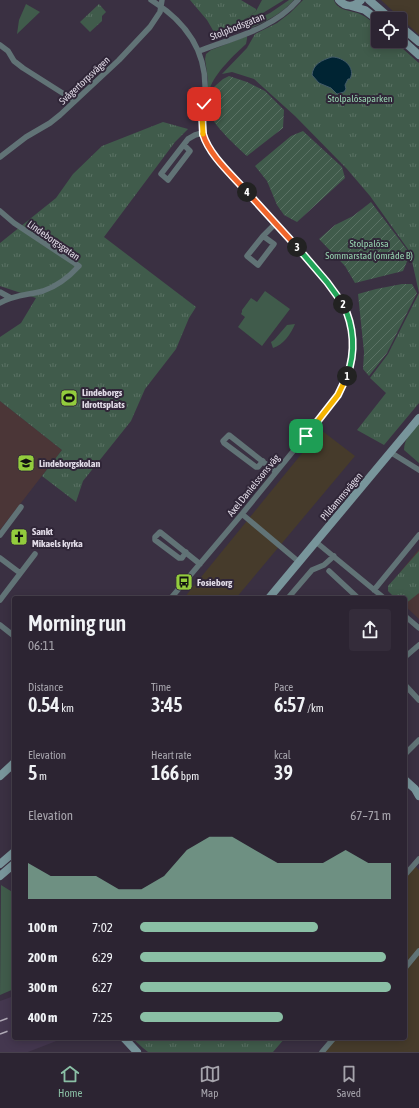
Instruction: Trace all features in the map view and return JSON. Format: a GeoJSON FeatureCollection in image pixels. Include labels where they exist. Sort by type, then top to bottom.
{"type":"FeatureCollection","features":[{"type":"Feature","properties":{"kind":"main road"},"geometry":{"type":"LineString","coordinates":[[338,0],[343,4],[365,10],[371,15]]}},
{"type":"Feature","properties":{"kind":"main road"},"geometry":{"type":"LineString","coordinates":[[351,6],[357,4],[361,0]]}},
{"type":"Feature","properties":{"kind":"main road"},"geometry":{"type":"LineString","coordinates":[[369,0],[383,12]]}},
{"type":"Feature","properties":{"kind":"main road"},"geometry":{"type":"LineString","coordinates":[[407,32],[419,42]]}},
{"type":"Feature","properties":{"kind":"main road"},"geometry":{"type":"LineString","coordinates":[[407,44],[419,55]]}},
{"type":"Feature","properties":{"kind":"main road","name":"Pildammsvägen"},"geometry":{"type":"LineString","coordinates":[[271,596],[419,418]]}},
{"type":"Feature","properties":{"kind":"main road","name":"Pildammsvägen"},"geometry":{"type":"LineString","coordinates":[[273,596],[279,586]]}},
{"type":"Feature","properties":{"kind":"main road"},"geometry":{"type":"LineString","coordinates":[[0,776],[12,765]]}},
{"type":"Feature","properties":{"kind":"main road"},"geometry":{"type":"LineString","coordinates":[[407,778],[419,789]]}},
{"type":"Feature","properties":{"kind":"main road"},"geometry":{"type":"LineString","coordinates":[[407,782],[415,789],[419,796]]}},
{"type":"Feature","properties":{"kind":"main road"},"geometry":{"type":"LineString","coordinates":[[0,864],[12,854]]}},
{"type":"Feature","properties":{"kind":"main road"},"geometry":{"type":"LineString","coordinates":[[3,874],[12,866]]}},
{"type":"Feature","properties":{"kind":"main road"},"geometry":{"type":"LineString","coordinates":[[126,1040],[137,1052]]}},
{"type":"Feature","properties":{"kind":"street","name":"Axel Danielssons väg"},"geometry":{"type":"LineString","coordinates":[[151,0],[162,6],[180,22],[199,51],[205,78],[202,133],[206,143],[213,153],[276,223],[338,296],[348,314],[353,345],[352,359],[349,370],[338,395],[242,514],[172,596]]}},
{"type":"Feature","properties":{"kind":"street","name":"Svågertorpsvägen"},"geometry":{"type":"LineString","coordinates":[[0,157],[26,137],[50,123],[144,35],[156,19],[162,6],[162,0]]}},
{"type":"Feature","properties":{"kind":"street","name":"Stolpbodsgatan"},"geometry":{"type":"LineString","coordinates":[[199,51],[269,23],[281,16],[298,0]]}},
{"type":"Feature","properties":{"kind":"street"},"geometry":{"type":"LineString","coordinates":[[0,45],[8,51],[14,61],[23,68],[75,101]]}},
{"type":"Feature","properties":{"kind":"street"},"geometry":{"type":"LineString","coordinates":[[184,146],[190,151],[168,180],[161,174],[191,137],[202,133]]}},
{"type":"Feature","properties":{"kind":"street","name":"Lindeborgsgatan"},"geometry":{"type":"LineString","coordinates":[[0,211],[14,223],[78,266],[68,278],[53,287],[11,298],[0,303]]}},
{"type":"Feature","properties":{"kind":"street"},"geometry":{"type":"LineString","coordinates":[[263,236],[274,244],[258,265],[247,256],[263,236],[276,223]]}},
{"type":"Feature","properties":{"kind":"street"},"geometry":{"type":"LineString","coordinates":[[0,292],[11,298]]}},
{"type":"Feature","properties":{"kind":"street"},"geometry":{"type":"LineString","coordinates":[[263,461],[258,467],[256,467],[223,441],[229,435],[263,461],[276,472]]}},
{"type":"Feature","properties":{"kind":"street"},"geometry":{"type":"LineString","coordinates":[[390,452],[419,470]]}},
{"type":"Feature","properties":{"kind":"street"},"geometry":{"type":"LineString","coordinates":[[0,535],[21,507]]}},
{"type":"Feature","properties":{"kind":"street"},"geometry":{"type":"LineString","coordinates":[[242,514],[299,562]]}},
{"type":"Feature","properties":{"kind":"street"},"geometry":{"type":"LineString","coordinates":[[186,552],[182,558],[179,558],[155,540],[155,537],[160,532],[186,552],[200,564]]}},
{"type":"Feature","properties":{"kind":"street"},"geometry":{"type":"LineString","coordinates":[[374,590],[419,535]]}},
{"type":"Feature","properties":{"kind":"street"},"geometry":{"type":"LineString","coordinates":[[316,542],[382,596]]}},
{"type":"Feature","properties":{"kind":"street"},"geometry":{"type":"LineString","coordinates":[[0,600],[35,554]]}},
{"type":"Feature","properties":{"kind":"street"},"geometry":{"type":"LineString","coordinates":[[290,596],[312,570],[324,565],[334,556]]}},
{"type":"Feature","properties":{"kind":"street"},"geometry":{"type":"LineString","coordinates":[[0,558],[19,575]]}},
{"type":"Feature","properties":{"kind":"street"},"geometry":{"type":"LineString","coordinates":[[329,571],[356,596]]}},
{"type":"Feature","properties":{"kind":"street"},"geometry":{"type":"LineString","coordinates":[[407,618],[419,628]]}},
{"type":"Feature","properties":{"kind":"street"},"geometry":{"type":"LineString","coordinates":[[0,625],[12,634]]}},
{"type":"Feature","properties":{"kind":"street"},"geometry":{"type":"LineString","coordinates":[[407,655],[419,644]]}},
{"type":"Feature","properties":{"kind":"street"},"geometry":{"type":"LineString","coordinates":[[407,687],[419,700]]}},
{"type":"Feature","properties":{"kind":"street"},"geometry":{"type":"LineString","coordinates":[[407,752],[419,740]]}},
{"type":"Feature","properties":{"kind":"street"},"geometry":{"type":"LineString","coordinates":[[408,867],[419,859]]}},
{"type":"Feature","properties":{"kind":"street"},"geometry":{"type":"LineString","coordinates":[[407,966],[419,951]]}},
{"type":"Feature","properties":{"kind":"street"},"geometry":{"type":"LineString","coordinates":[[322,1052],[332,1040]]}},
{"type":"Feature","properties":{"kind":"shaded area"},"geometry":{"type":"Polygon","coordinates":[[[381,0],[419,0],[419,35],[407,24],[407,12],[394,12],[381,0]]]}},
{"type":"Feature","properties":{"kind":"shaded area","name":"Lindeborgskolan"},"geometry":{"type":"Polygon","coordinates":[[[0,401],[62,450],[0,530],[0,401]]]}},
{"type":"Feature","properties":{"kind":"shaded area"},"geometry":{"type":"Polygon","coordinates":[[[321,430],[355,456],[238,596],[186,596],[321,430]]]}},
{"type":"Feature","properties":{"kind":"shaded area"},"geometry":{"type":"Polygon","coordinates":[[[419,549],[419,619],[407,608],[407,596],[394,596],[389,586],[419,549]]]}},
{"type":"Feature","properties":{"kind":"shaded area"},"geometry":{"type":"Polygon","coordinates":[[[415,866],[419,870],[419,1052],[325,1052],[334,1040],[407,1040],[407,876],[415,866]]]}},
{"type":"Feature","properties":{"kind":"shaded area"},"geometry":{"type":"Polygon","coordinates":[[[12,997],[12,1040],[59,1040],[28,1052],[0,1052],[0,1001],[12,997]]]}},
{"type":"Feature","properties":{"kind":"green space"},"geometry":{"type":"Polygon","coordinates":[[[190,0],[241,0],[256,9],[256,11],[241,22],[244,29],[218,39],[207,20],[190,0]]]}},
{"type":"Feature","properties":{"kind":"green space"},"geometry":{"type":"Polygon","coordinates":[[[262,0],[284,0],[258,16],[241,22],[256,11],[262,0]]]}},
{"type":"Feature","properties":{"kind":"green space"},"geometry":{"type":"Polygon","coordinates":[[[289,0],[294,0],[273,17],[248,29],[247,25],[249,23],[270,13],[289,0]]]}},
{"type":"Feature","properties":{"kind":"green space","name":"Stolpalösaparken"},"geometry":{"type":"Polygon","coordinates":[[[303,0],[334,0],[341,8],[363,15],[371,22],[371,48],[402,48],[419,63],[419,293],[410,252],[370,196],[347,169],[295,116],[254,79],[232,72],[222,74],[247,48],[255,34],[277,23],[303,0]]]}},
{"type":"Feature","properties":{"kind":"green space"},"geometry":{"type":"Polygon","coordinates":[[[26,4],[40,12],[17,34],[19,20],[26,4]]]}},
{"type":"Feature","properties":{"kind":"green space"},"geometry":{"type":"Polygon","coordinates":[[[99,4],[106,12],[102,16],[102,21],[90,32],[80,22],[99,4]]]}},
{"type":"Feature","properties":{"kind":"green space"},"geometry":{"type":"Polygon","coordinates":[[[247,36],[246,44],[216,76],[210,88],[206,123],[208,80],[205,59],[206,54],[211,50],[247,36]]]}},
{"type":"Feature","properties":{"kind":"green space"},"geometry":{"type":"Polygon","coordinates":[[[229,76],[247,82],[265,91],[284,110],[283,128],[247,156],[221,131],[211,115],[214,87],[229,76]]]}},
{"type":"Feature","properties":{"kind":"green space"},"geometry":{"type":"Polygon","coordinates":[[[163,122],[188,129],[175,142],[104,237],[196,307],[189,318],[176,349],[145,389],[131,421],[83,481],[76,502],[42,476],[62,450],[0,401],[0,337],[21,323],[36,298],[0,286],[0,243],[56,198],[73,174],[102,146],[163,122]]]}},
{"type":"Feature","properties":{"kind":"green space"},"geometry":{"type":"Polygon","coordinates":[[[303,131],[342,167],[345,178],[297,222],[284,215],[277,205],[267,181],[255,166],[291,136],[303,131]]]}},
{"type":"Feature","properties":{"kind":"green space","name":"Stolpalösa Sommarstad (område B)"},"geometry":{"type":"Polygon","coordinates":[[[371,202],[408,251],[408,259],[403,271],[355,283],[345,266],[319,239],[335,225],[353,216],[371,202]]]}},
{"type":"Feature","properties":{"kind":"green space"},"geometry":{"type":"Polygon","coordinates":[[[402,284],[412,284],[417,293],[387,353],[369,376],[363,369],[364,352],[358,294],[402,284]]]}},
{"type":"Feature","properties":{"kind":"green space"},"geometry":{"type":"Polygon","coordinates":[[[265,291],[290,309],[262,346],[238,327],[245,317],[241,314],[242,310],[251,298],[257,302],[265,291]]]}},
{"type":"Feature","properties":{"kind":"green space"},"geometry":{"type":"Polygon","coordinates":[[[419,293],[419,403],[384,445],[357,430],[386,393],[370,378],[388,354],[419,293]]]}},
{"type":"Feature","properties":{"kind":"green space"},"geometry":{"type":"Polygon","coordinates":[[[295,324],[286,339],[277,347],[273,348],[271,342],[287,325],[295,324]]]}},
{"type":"Feature","properties":{"kind":"green space"},"geometry":{"type":"Polygon","coordinates":[[[419,423],[419,463],[404,450],[404,446],[411,432],[419,423]]]}},
{"type":"Feature","properties":{"kind":"green space"},"geometry":{"type":"Polygon","coordinates":[[[419,551],[419,593],[407,602],[407,596],[393,596],[388,591],[388,586],[419,551]]]}},
{"type":"Feature","properties":{"kind":"green space"},"geometry":{"type":"Polygon","coordinates":[[[1,885],[12,892],[12,990],[0,995],[1,885]]]}},
{"type":"Feature","properties":{"kind":"green space"},"geometry":{"type":"Polygon","coordinates":[[[134,1040],[283,1040],[273,1052],[148,1052],[134,1040]]]}},
{"type":"Feature","properties":{"kind":"water"},"geometry":{"type":"Polygon","coordinates":[[[332,57],[336,57],[344,61],[351,70],[350,79],[348,79],[345,85],[346,89],[344,92],[337,94],[331,88],[319,83],[312,75],[316,65],[332,57]]]}},
{"type":"Feature","properties":{"kind":"railway"},"geometry":{"type":"LineString","coordinates":[[0,1021],[12,1017]]}},
{"type":"Feature","properties":{"kind":"railway"},"geometry":{"type":"LineString","coordinates":[[0,1034],[12,1030]]}},
{"type":"Feature","properties":{"kind":"place","name":"Lindeborgs Idrottsplats"},"geometry":{"type":"Point","coordinates":[69,398]}},
{"type":"Feature","properties":{"kind":"place","name":"Lindeborgskolan"},"geometry":{"type":"Point","coordinates":[26,463]}},
{"type":"Feature","properties":{"kind":"place","name":"Sankt Mikaels kyrka"},"geometry":{"type":"Point","coordinates":[19,537]}},
{"type":"Feature","properties":{"kind":"place","name":"Fosieborg"},"geometry":{"type":"Point","coordinates":[184,582]}},
{"type":"Feature","properties":{"kind":"route"},"geometry":{"type":"LineString","coordinates":[[204,104],[202,115],[202,133],[206,143],[247,193],[272,219],[327,282],[338,296],[348,314],[353,345],[352,359],[346,381],[342,390],[334,401],[306,436]]}}]}
